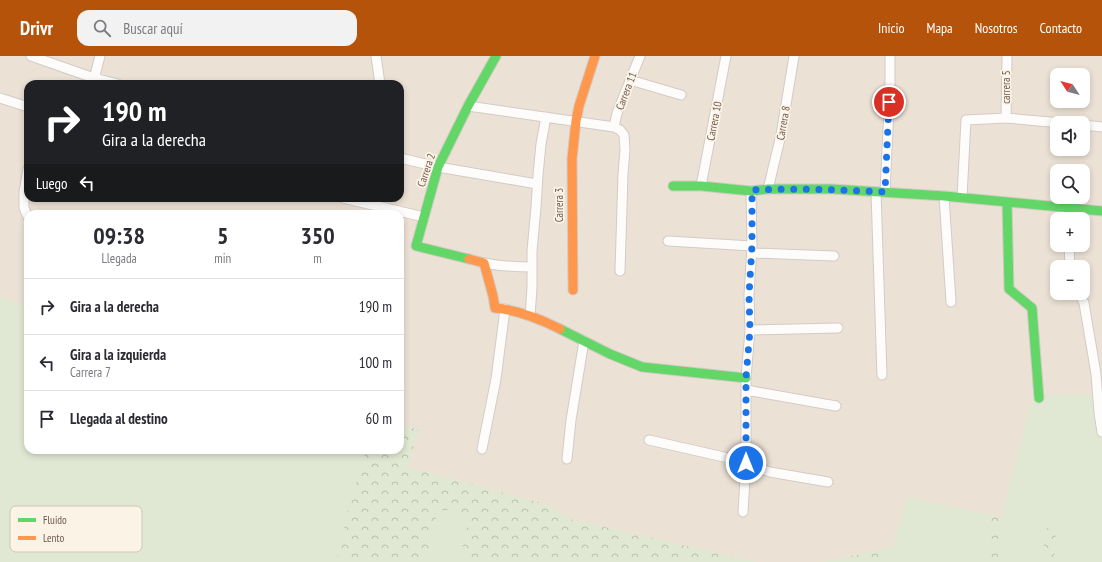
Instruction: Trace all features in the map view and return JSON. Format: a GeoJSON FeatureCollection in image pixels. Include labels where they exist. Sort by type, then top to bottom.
{"type":"FeatureCollection","features":[{"type":"Feature","properties":{"kind":"street"},"geometry":{"type":"LineString","coordinates":[[31,56],[91,80]]}},
{"type":"Feature","properties":{"kind":"street"},"geometry":{"type":"LineString","coordinates":[[94,80],[100,56]]}},
{"type":"Feature","properties":{"kind":"street"},"geometry":{"type":"LineString","coordinates":[[376,56],[379,80]]}},
{"type":"Feature","properties":{"kind":"street","name":"Carrera 2"},"geometry":{"type":"LineString","coordinates":[[484,263],[416,246],[438,167],[468,106],[496,56]]}},
{"type":"Feature","properties":{"kind":"street","name":"Carrera 3"},"geometry":{"type":"LineString","coordinates":[[573,290],[572,159],[579,106],[595,56]]}},
{"type":"Feature","properties":{"kind":"street","name":"Carrera 11"},"geometry":{"type":"LineString","coordinates":[[614,127],[617,113],[640,56]]}},
{"type":"Feature","properties":{"kind":"street","name":"Carrera 10"},"geometry":{"type":"LineString","coordinates":[[701,186],[726,56]]}},
{"type":"Feature","properties":{"kind":"street","name":"Carrera 8"},"geometry":{"type":"LineString","coordinates":[[768,189],[781,135],[794,56]]}},
{"type":"Feature","properties":{"kind":"street"},"geometry":{"type":"LineString","coordinates":[[882,375],[880,192],[890,87],[890,56]]}},
{"type":"Feature","properties":{"kind":"street","name":"carrera 5"},"geometry":{"type":"LineString","coordinates":[[1006,56],[1006,118]]}},
{"type":"Feature","properties":{"kind":"street"},"geometry":{"type":"LineString","coordinates":[[630,80],[681,95]]}},
{"type":"Feature","properties":{"kind":"street"},"geometry":{"type":"LineString","coordinates":[[0,98],[24,106]]}},
{"type":"Feature","properties":{"kind":"street"},"geometry":{"type":"LineString","coordinates":[[468,106],[576,121],[614,127],[620,130],[624,135],[625,150],[620,271]]}},
{"type":"Feature","properties":{"kind":"street"},"geometry":{"type":"LineString","coordinates":[[530,316],[532,251],[540,144],[546,117]]}},
{"type":"Feature","properties":{"kind":"street"},"geometry":{"type":"LineString","coordinates":[[962,197],[966,120],[1006,118],[1050,122]]}},
{"type":"Feature","properties":{"kind":"street"},"geometry":{"type":"LineString","coordinates":[[1090,125],[1102,126]]}},
{"type":"Feature","properties":{"kind":"street"},"geometry":{"type":"LineString","coordinates":[[404,159],[438,167],[537,184]]}},
{"type":"Feature","properties":{"kind":"street"},"geometry":{"type":"LineString","coordinates":[[673,186],[701,186],[752,190],[832,189],[962,197],[1066,208],[1102,210]]}},
{"type":"Feature","properties":{"kind":"street"},"geometry":{"type":"LineString","coordinates":[[742,512],[746,463],[746,378],[750,330],[749,295],[752,249],[752,190]]}},
{"type":"Feature","properties":{"kind":"street"},"geometry":{"type":"LineString","coordinates":[[944,196],[951,302]]}},
{"type":"Feature","properties":{"kind":"street"},"geometry":{"type":"LineString","coordinates":[[360,202],[394,210]]}},
{"type":"Feature","properties":{"kind":"street"},"geometry":{"type":"LineString","coordinates":[[1007,202],[1010,289],[1032,308],[1039,398]]}},
{"type":"Feature","properties":{"kind":"street"},"geometry":{"type":"LineString","coordinates":[[1066,208],[1066,212]]}},
{"type":"Feature","properties":{"kind":"street"},"geometry":{"type":"LineString","coordinates":[[404,212],[424,217]]}},
{"type":"Feature","properties":{"kind":"street"},"geometry":{"type":"LineString","coordinates":[[668,241],[834,256]]}},
{"type":"Feature","properties":{"kind":"street"},"geometry":{"type":"LineString","coordinates":[[532,267],[505,266],[484,263],[495,308],[505,309],[542,320],[610,354],[642,367],[746,378]]}},
{"type":"Feature","properties":{"kind":"street"},"geometry":{"type":"LineString","coordinates":[[1082,300],[1096,374],[1102,432]]}},
{"type":"Feature","properties":{"kind":"street"},"geometry":{"type":"LineString","coordinates":[[482,449],[496,379],[505,309]]}},
{"type":"Feature","properties":{"kind":"street"},"geometry":{"type":"LineString","coordinates":[[750,330],[838,328]]}},
{"type":"Feature","properties":{"kind":"street"},"geometry":{"type":"LineString","coordinates":[[567,459],[571,420],[584,341]]}},
{"type":"Feature","properties":{"kind":"street"},"geometry":{"type":"LineString","coordinates":[[746,390],[836,406]]}},
{"type":"Feature","properties":{"kind":"street"},"geometry":{"type":"LineString","coordinates":[[649,440],[746,463],[770,472],[828,482]]}},
{"type":"Feature","properties":{"kind":"shaded area"},"geometry":{"type":"Polygon","coordinates":[[[0,56],[1102,56],[1102,562],[540,562],[194,499],[383,454],[404,454],[404,210],[24,210],[24,336],[0,313],[0,56]]]}},
{"type":"Feature","properties":{"kind":"green space"},"geometry":{"type":"Polygon","coordinates":[[[0,296],[24,306],[24,454],[404,454],[404,425],[418,430],[408,467],[549,505],[570,519],[755,562],[0,562],[0,296]]]}},
{"type":"Feature","properties":{"kind":"green space"},"geometry":{"type":"Polygon","coordinates":[[[1033,395],[1102,395],[1102,562],[824,562],[893,547],[907,497],[1001,517],[1033,395]]]}},
{"type":"Feature","properties":{"kind":"green space"},"geometry":{"type":"Polygon","coordinates":[[[404,425],[418,430],[408,467],[549,505],[570,519],[755,562],[461,562],[463,545],[469,520],[452,510],[448,510],[438,511],[430,544],[428,562],[336,562],[352,492],[359,476],[365,454],[404,454],[404,425]]]}},
{"type":"Feature","properties":{"kind":"green space"},"geometry":{"type":"Polygon","coordinates":[[[991,516],[1001,517],[998,541],[999,562],[990,562],[989,533],[991,516]]]}},
{"type":"Feature","properties":{"kind":"green space"},"geometry":{"type":"Polygon","coordinates":[[[1048,527],[1056,530],[1054,562],[1043,562],[1044,536],[1048,527]]]}},
{"type":"Feature","properties":{"kind":"green space"},"geometry":{"type":"Polygon","coordinates":[[[893,547],[891,562],[824,562],[893,547]]]}},
{"type":"Feature","properties":{"kind":"traffic: fast"},"geometry":{"type":"LineString","coordinates":[[469,259],[416,246],[438,167],[468,106],[496,56]]}},
{"type":"Feature","properties":{"kind":"traffic: fast"},"geometry":{"type":"LineString","coordinates":[[673,186],[701,186],[751,191],[768,189],[832,189],[944,196],[1102,211]]}},
{"type":"Feature","properties":{"kind":"traffic: fast"},"geometry":{"type":"LineString","coordinates":[[1007,202],[1009,289],[1032,308],[1039,398]]}},
{"type":"Feature","properties":{"kind":"traffic: fast"},"geometry":{"type":"LineString","coordinates":[[560,329],[610,354],[642,367],[746,378]]}},
{"type":"Feature","properties":{"kind":"traffic: slow"},"geometry":{"type":"LineString","coordinates":[[573,290],[572,159],[579,106],[595,56]]}},
{"type":"Feature","properties":{"kind":"traffic: slow"},"geometry":{"type":"LineString","coordinates":[[469,259],[484,263],[495,308],[529,316],[560,329]]}},
{"type":"Feature","properties":{"kind":"route"},"geometry":{"type":"LineString","coordinates":[[746,463],[746,378],[750,330],[749,295],[752,246],[752,190],[832,189],[885,192],[889,102]]}}]}
